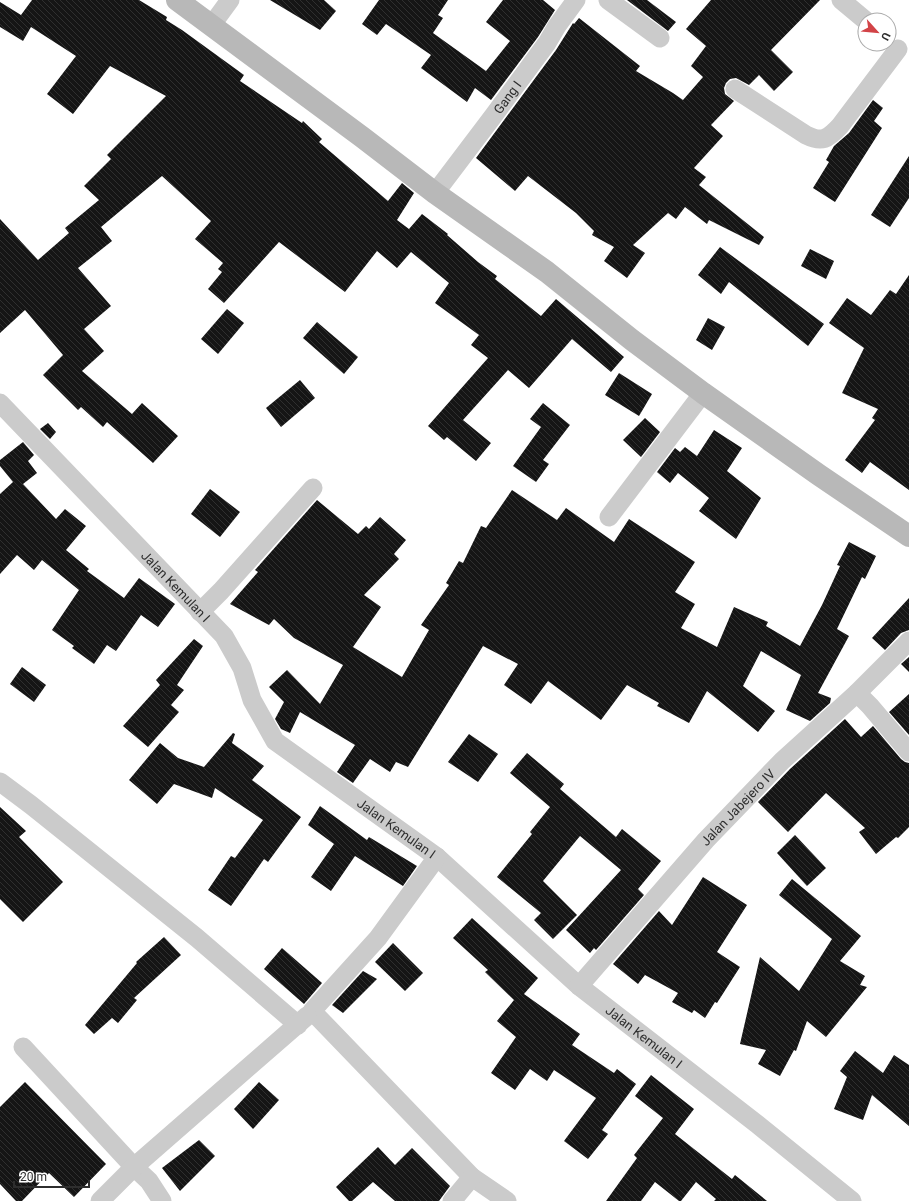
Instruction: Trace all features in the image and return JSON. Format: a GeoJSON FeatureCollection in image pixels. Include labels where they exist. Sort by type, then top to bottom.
{"type":"FeatureCollection","features":[{"type":"Feature","properties":{"kind":"street"},"geometry":{"type":"LineString","coordinates":[[177,0],[435,193],[546,272],[632,340],[703,393],[819,476],[909,536]]}},
{"type":"Feature","properties":{"kind":"street"},"geometry":{"type":"LineString","coordinates":[[211,26],[230,0]]}},
{"type":"Feature","properties":{"kind":"street","name":"Gang I"},"geometry":{"type":"LineString","coordinates":[[435,193],[547,43],[557,26],[576,0]]}},
{"type":"Feature","properties":{"kind":"street"},"geometry":{"type":"LineString","coordinates":[[608,0],[660,38]]}},
{"type":"Feature","properties":{"kind":"street"},"geometry":{"type":"LineString","coordinates":[[842,0],[857,13]]}},
{"type":"Feature","properties":{"kind":"street"},"geometry":{"type":"LineString","coordinates":[[735,89],[806,135],[814,139],[823,139],[832,135],[840,126],[899,49]]}},
{"type":"Feature","properties":{"kind":"street"},"geometry":{"type":"LineString","coordinates":[[609,518],[703,393]]}},
{"type":"Feature","properties":{"kind":"street","name":"Jalan Kemulan I"},"geometry":{"type":"LineString","coordinates":[[0,403],[224,636],[242,668],[252,700],[275,741],[437,857],[579,986],[757,1124],[852,1201]]}},
{"type":"Feature","properties":{"kind":"street"},"geometry":{"type":"LineString","coordinates":[[200,612],[221,591],[313,488]]}},
{"type":"Feature","properties":{"kind":"street","name":"Jalan Jabejero IV"},"geometry":{"type":"LineString","coordinates":[[579,986],[706,840],[782,761],[857,694],[909,641]]}},
{"type":"Feature","properties":{"kind":"street"},"geometry":{"type":"LineString","coordinates":[[857,694],[870,706],[909,752]]}},
{"type":"Feature","properties":{"kind":"street"},"geometry":{"type":"LineString","coordinates":[[0,782],[31,805],[197,938],[298,1025]]}},
{"type":"Feature","properties":{"kind":"street"},"geometry":{"type":"LineString","coordinates":[[100,1201],[134,1167],[298,1025],[312,1011],[378,938],[437,857]]}},
{"type":"Feature","properties":{"kind":"street"},"geometry":{"type":"LineString","coordinates":[[312,1011],[472,1177],[507,1201]]}},
{"type":"Feature","properties":{"kind":"street"},"geometry":{"type":"LineString","coordinates":[[23,1047],[134,1167],[149,1181],[162,1201]]}},
{"type":"Feature","properties":{"kind":"street"},"geometry":{"type":"LineString","coordinates":[[452,1201],[472,1177]]}},
{"type":"Feature","properties":{"kind":"building"},"geometry":{"type":"Polygon","coordinates":[[[32,0],[139,0],[167,17],[166,20],[244,75],[240,81],[302,123],[303,121],[322,139],[319,142],[388,201],[402,183],[414,193],[397,220],[409,229],[422,214],[448,234],[447,235],[478,262],[497,276],[495,279],[541,316],[556,299],[624,357],[611,372],[572,339],[529,388],[508,370],[463,420],[491,443],[476,461],[447,437],[444,440],[428,426],[488,358],[471,345],[479,335],[435,303],[449,283],[411,252],[397,268],[377,251],[345,292],[279,242],[224,303],[208,289],[222,272],[218,269],[223,263],[195,239],[211,221],[162,176],[101,227],[112,241],[78,268],[111,306],[84,329],[104,351],[82,371],[132,414],[142,403],[178,436],[153,463],[107,422],[103,427],[81,407],[78,410],[43,375],[63,355],[25,310],[0,333],[0,219],[38,260],[69,233],[65,228],[99,200],[84,186],[111,159],[107,155],[166,96],[110,66],[73,114],[47,94],[76,56],[31,27],[23,41],[0,27],[0,2],[21,15],[32,0]]]}},
{"type":"Feature","properties":{"kind":"building"},"geometry":{"type":"Polygon","coordinates":[[[270,0],[324,0],[336,11],[320,30],[270,0]]]}},
{"type":"Feature","properties":{"kind":"building"},"geometry":{"type":"Polygon","coordinates":[[[379,0],[448,0],[438,15],[443,18],[433,33],[486,71],[510,41],[486,22],[503,0],[543,0],[555,10],[538,37],[491,100],[475,88],[467,102],[421,68],[431,55],[386,24],[377,35],[362,24],[379,0]]]}},
{"type":"Feature","properties":{"kind":"building"},"geometry":{"type":"Polygon","coordinates":[[[627,0],[647,0],[676,22],[668,31],[627,0]]]}},
{"type":"Feature","properties":{"kind":"building"},"geometry":{"type":"Polygon","coordinates":[[[711,0],[820,0],[771,50],[793,72],[774,91],[759,75],[749,85],[736,78],[730,79],[726,83],[724,88],[725,94],[734,101],[711,125],[723,136],[694,168],[706,177],[699,185],[764,237],[759,245],[709,220],[707,224],[685,207],[676,219],[668,213],[633,245],[645,253],[627,278],[604,261],[614,247],[592,235],[594,231],[576,213],[528,176],[515,191],[476,158],[556,50],[573,23],[574,24],[579,18],[640,66],[636,71],[683,100],[703,77],[691,66],[706,46],[686,29],[711,0]]]}},
{"type":"Feature","properties":{"kind":"building"},"geometry":{"type":"Polygon","coordinates":[[[873,100],[883,108],[874,121],[882,128],[835,202],[813,188],[829,162],[826,160],[834,146],[849,133],[873,100]]]}},
{"type":"Feature","properties":{"kind":"building"},"geometry":{"type":"Polygon","coordinates":[[[909,156],[909,198],[890,227],[871,215],[909,156]]]}},
{"type":"Feature","properties":{"kind":"building"},"geometry":{"type":"Polygon","coordinates":[[[720,247],[824,324],[808,346],[729,282],[721,294],[698,275],[720,247]]]}},
{"type":"Feature","properties":{"kind":"building"},"geometry":{"type":"Polygon","coordinates":[[[810,249],[834,261],[826,279],[801,266],[810,249]]]}},
{"type":"Feature","properties":{"kind":"building"},"geometry":{"type":"Polygon","coordinates":[[[909,275],[909,490],[870,462],[862,473],[845,460],[875,420],[872,418],[878,409],[842,393],[864,348],[829,323],[847,298],[871,315],[890,290],[896,294],[909,275]]]}},
{"type":"Feature","properties":{"kind":"building"},"geometry":{"type":"Polygon","coordinates":[[[227,309],[244,323],[218,354],[201,339],[227,309]]]}},
{"type":"Feature","properties":{"kind":"building"},"geometry":{"type":"Polygon","coordinates":[[[708,318],[725,327],[712,350],[696,340],[708,318]]]}},
{"type":"Feature","properties":{"kind":"building"},"geometry":{"type":"Polygon","coordinates":[[[317,322],[358,357],[344,374],[303,338],[317,322]]]}},
{"type":"Feature","properties":{"kind":"building"},"geometry":{"type":"Polygon","coordinates":[[[619,373],[652,394],[639,416],[605,395],[619,373]]]}},
{"type":"Feature","properties":{"kind":"building"},"geometry":{"type":"Polygon","coordinates":[[[300,380],[315,398],[281,427],[266,408],[300,380]]]}},
{"type":"Feature","properties":{"kind":"building"},"geometry":{"type":"Polygon","coordinates":[[[543,403],[570,425],[543,460],[549,464],[536,482],[513,466],[541,427],[530,419],[543,403]]]}},
{"type":"Feature","properties":{"kind":"building"},"geometry":{"type":"Polygon","coordinates":[[[645,418],[660,432],[641,457],[623,440],[645,418]]]}},
{"type":"Feature","properties":{"kind":"building"},"geometry":{"type":"Polygon","coordinates":[[[48,423],[56,432],[50,439],[40,429],[48,423]]]}},
{"type":"Feature","properties":{"kind":"building"},"geometry":{"type":"Polygon","coordinates":[[[714,430],[742,448],[727,471],[761,498],[736,539],[699,511],[709,498],[678,473],[670,483],[657,472],[675,448],[680,452],[685,447],[697,456],[714,430]]]}},
{"type":"Feature","properties":{"kind":"building"},"geometry":{"type":"Polygon","coordinates":[[[23,442],[34,455],[28,461],[37,473],[23,484],[56,519],[65,509],[86,526],[66,550],[89,569],[87,571],[124,598],[139,578],[175,604],[158,627],[141,615],[116,651],[107,645],[94,664],[72,648],[74,646],[52,630],[79,590],[42,560],[34,570],[17,555],[0,574],[0,494],[13,482],[0,466],[0,460],[23,442]]]}},
{"type":"Feature","properties":{"kind":"building"},"geometry":{"type":"Polygon","coordinates":[[[210,489],[240,512],[220,537],[191,514],[210,489]]]}},
{"type":"Feature","properties":{"kind":"building"},"geometry":{"type":"Polygon","coordinates":[[[512,490],[557,520],[566,508],[614,542],[629,519],[695,562],[675,592],[695,604],[681,628],[717,647],[734,607],[768,622],[766,626],[800,646],[822,605],[840,566],[837,565],[849,542],[876,556],[865,579],[862,577],[837,629],[849,636],[818,693],[831,698],[830,703],[810,721],[786,710],[801,675],[761,651],[743,686],[775,711],[758,732],[707,691],[689,723],[657,706],[659,703],[627,685],[601,720],[548,681],[531,704],[504,685],[518,664],[483,646],[408,767],[396,762],[390,772],[370,759],[353,783],[337,772],[355,745],[300,712],[290,733],[281,729],[275,719],[284,702],[269,687],[287,670],[320,704],[343,665],[294,638],[274,619],[269,625],[230,604],[258,572],[255,570],[317,500],[358,534],[366,526],[369,529],[380,517],[406,540],[394,554],[399,559],[364,595],[381,607],[353,647],[402,677],[429,630],[421,625],[449,585],[446,583],[459,561],[463,563],[481,526],[486,528],[512,490]]]}},
{"type":"Feature","properties":{"kind":"building"},"geometry":{"type":"Polygon","coordinates":[[[909,598],[909,630],[901,633],[885,650],[872,638],[909,598]]]}},
{"type":"Feature","properties":{"kind":"building"},"geometry":{"type":"Polygon","coordinates":[[[194,639],[203,646],[177,685],[184,690],[171,705],[179,712],[148,747],[123,726],[160,685],[156,680],[194,639]]]}},
{"type":"Feature","properties":{"kind":"building"},"geometry":{"type":"Polygon","coordinates":[[[909,657],[909,672],[901,664],[909,657]]]}},
{"type":"Feature","properties":{"kind":"building"},"geometry":{"type":"Polygon","coordinates":[[[22,667],[46,685],[34,702],[10,684],[22,667]]]}},
{"type":"Feature","properties":{"kind":"building"},"geometry":{"type":"Polygon","coordinates":[[[909,694],[909,735],[889,712],[909,694]]]}},
{"type":"Feature","properties":{"kind":"building"},"geometry":{"type":"Polygon","coordinates":[[[845,719],[861,737],[873,726],[901,759],[909,763],[909,827],[898,838],[896,837],[876,854],[859,832],[865,828],[826,793],[788,832],[758,802],[790,769],[845,719]]]}},
{"type":"Feature","properties":{"kind":"building"},"geometry":{"type":"Polygon","coordinates":[[[233,733],[235,734],[232,743],[264,766],[252,780],[301,817],[268,862],[264,859],[231,906],[208,890],[231,856],[235,858],[263,820],[215,788],[212,798],[174,784],[157,804],[129,780],[160,743],[178,758],[204,767],[233,733]]]}},
{"type":"Feature","properties":{"kind":"building"},"geometry":{"type":"Polygon","coordinates":[[[469,734],[498,754],[478,782],[448,762],[469,734]]]}},
{"type":"Feature","properties":{"kind":"building"},"geometry":{"type":"Polygon","coordinates":[[[527,753],[564,784],[560,789],[616,837],[622,829],[661,861],[638,889],[644,895],[596,950],[594,948],[590,953],[566,930],[621,870],[580,836],[543,881],[577,915],[553,939],[534,920],[541,913],[497,877],[532,834],[530,832],[550,807],[510,773],[527,753]]]}},
{"type":"Feature","properties":{"kind":"building"},"geometry":{"type":"Polygon","coordinates":[[[320,806],[367,840],[369,837],[417,866],[403,886],[355,856],[331,891],[311,877],[334,844],[308,825],[320,806]]]}},
{"type":"Feature","properties":{"kind":"building"},"geometry":{"type":"Polygon","coordinates":[[[0,807],[26,831],[19,837],[63,882],[23,922],[0,899],[0,807]]]}},
{"type":"Feature","properties":{"kind":"building"},"geometry":{"type":"Polygon","coordinates":[[[795,835],[826,868],[807,886],[777,853],[795,835]]]}},
{"type":"Feature","properties":{"kind":"building"},"geometry":{"type":"Polygon","coordinates":[[[703,877],[747,905],[717,952],[740,967],[717,1003],[715,1002],[705,1018],[694,1010],[692,1013],[672,1002],[678,993],[645,975],[638,984],[613,964],[659,911],[672,925],[703,877]]]}},
{"type":"Feature","properties":{"kind":"building"},"geometry":{"type":"Polygon","coordinates":[[[792,879],[861,936],[840,961],[865,976],[860,985],[867,987],[826,1037],[807,1021],[796,1051],[794,1050],[780,1076],[758,1064],[766,1050],[740,1044],[760,957],[799,991],[832,939],[779,895],[792,879]]]}},
{"type":"Feature","properties":{"kind":"building"},"geometry":{"type":"Polygon","coordinates":[[[472,918],[538,978],[524,994],[580,1034],[572,1045],[614,1073],[617,1069],[636,1084],[602,1130],[608,1134],[588,1159],[564,1141],[596,1098],[554,1070],[547,1081],[530,1069],[515,1090],[491,1073],[516,1037],[497,1021],[514,1000],[485,972],[488,970],[453,938],[472,918]]]}},
{"type":"Feature","properties":{"kind":"building"},"geometry":{"type":"Polygon","coordinates":[[[164,937],[181,955],[134,998],[137,1000],[118,1023],[112,1018],[94,1034],[85,1025],[137,963],[136,962],[164,937]]]}},
{"type":"Feature","properties":{"kind":"building"},"geometry":{"type":"Polygon","coordinates":[[[393,943],[423,973],[405,991],[375,962],[393,943]]]}},
{"type":"Feature","properties":{"kind":"building"},"geometry":{"type":"Polygon","coordinates":[[[282,948],[322,983],[304,1004],[264,969],[282,948]]]}},
{"type":"Feature","properties":{"kind":"building"},"geometry":{"type":"Polygon","coordinates":[[[363,971],[377,979],[343,1013],[332,1005],[363,971]]]}},
{"type":"Feature","properties":{"kind":"building"},"geometry":{"type":"Polygon","coordinates":[[[855,1051],[883,1073],[894,1055],[909,1065],[909,1126],[872,1095],[863,1120],[834,1109],[847,1077],[840,1071],[855,1051]]]}},
{"type":"Feature","properties":{"kind":"building"},"geometry":{"type":"Polygon","coordinates":[[[651,1075],[694,1109],[675,1134],[732,1179],[735,1175],[767,1201],[714,1201],[716,1199],[696,1182],[681,1201],[679,1201],[655,1182],[641,1201],[606,1201],[637,1158],[634,1155],[663,1118],[635,1096],[651,1075]]]}},
{"type":"Feature","properties":{"kind":"building"},"geometry":{"type":"Polygon","coordinates":[[[25,1082],[106,1164],[74,1197],[49,1173],[22,1201],[16,1201],[0,1184],[0,1107],[25,1082]]]}},
{"type":"Feature","properties":{"kind":"building"},"geometry":{"type":"Polygon","coordinates":[[[259,1082],[279,1100],[253,1129],[234,1109],[259,1082]]]}},
{"type":"Feature","properties":{"kind":"building"},"geometry":{"type":"Polygon","coordinates":[[[199,1140],[215,1156],[180,1191],[162,1168],[199,1140]]]}},
{"type":"Feature","properties":{"kind":"building"},"geometry":{"type":"Polygon","coordinates":[[[378,1147],[395,1165],[412,1148],[450,1186],[439,1201],[395,1201],[373,1182],[352,1201],[349,1201],[336,1187],[378,1147]]]}}]}
